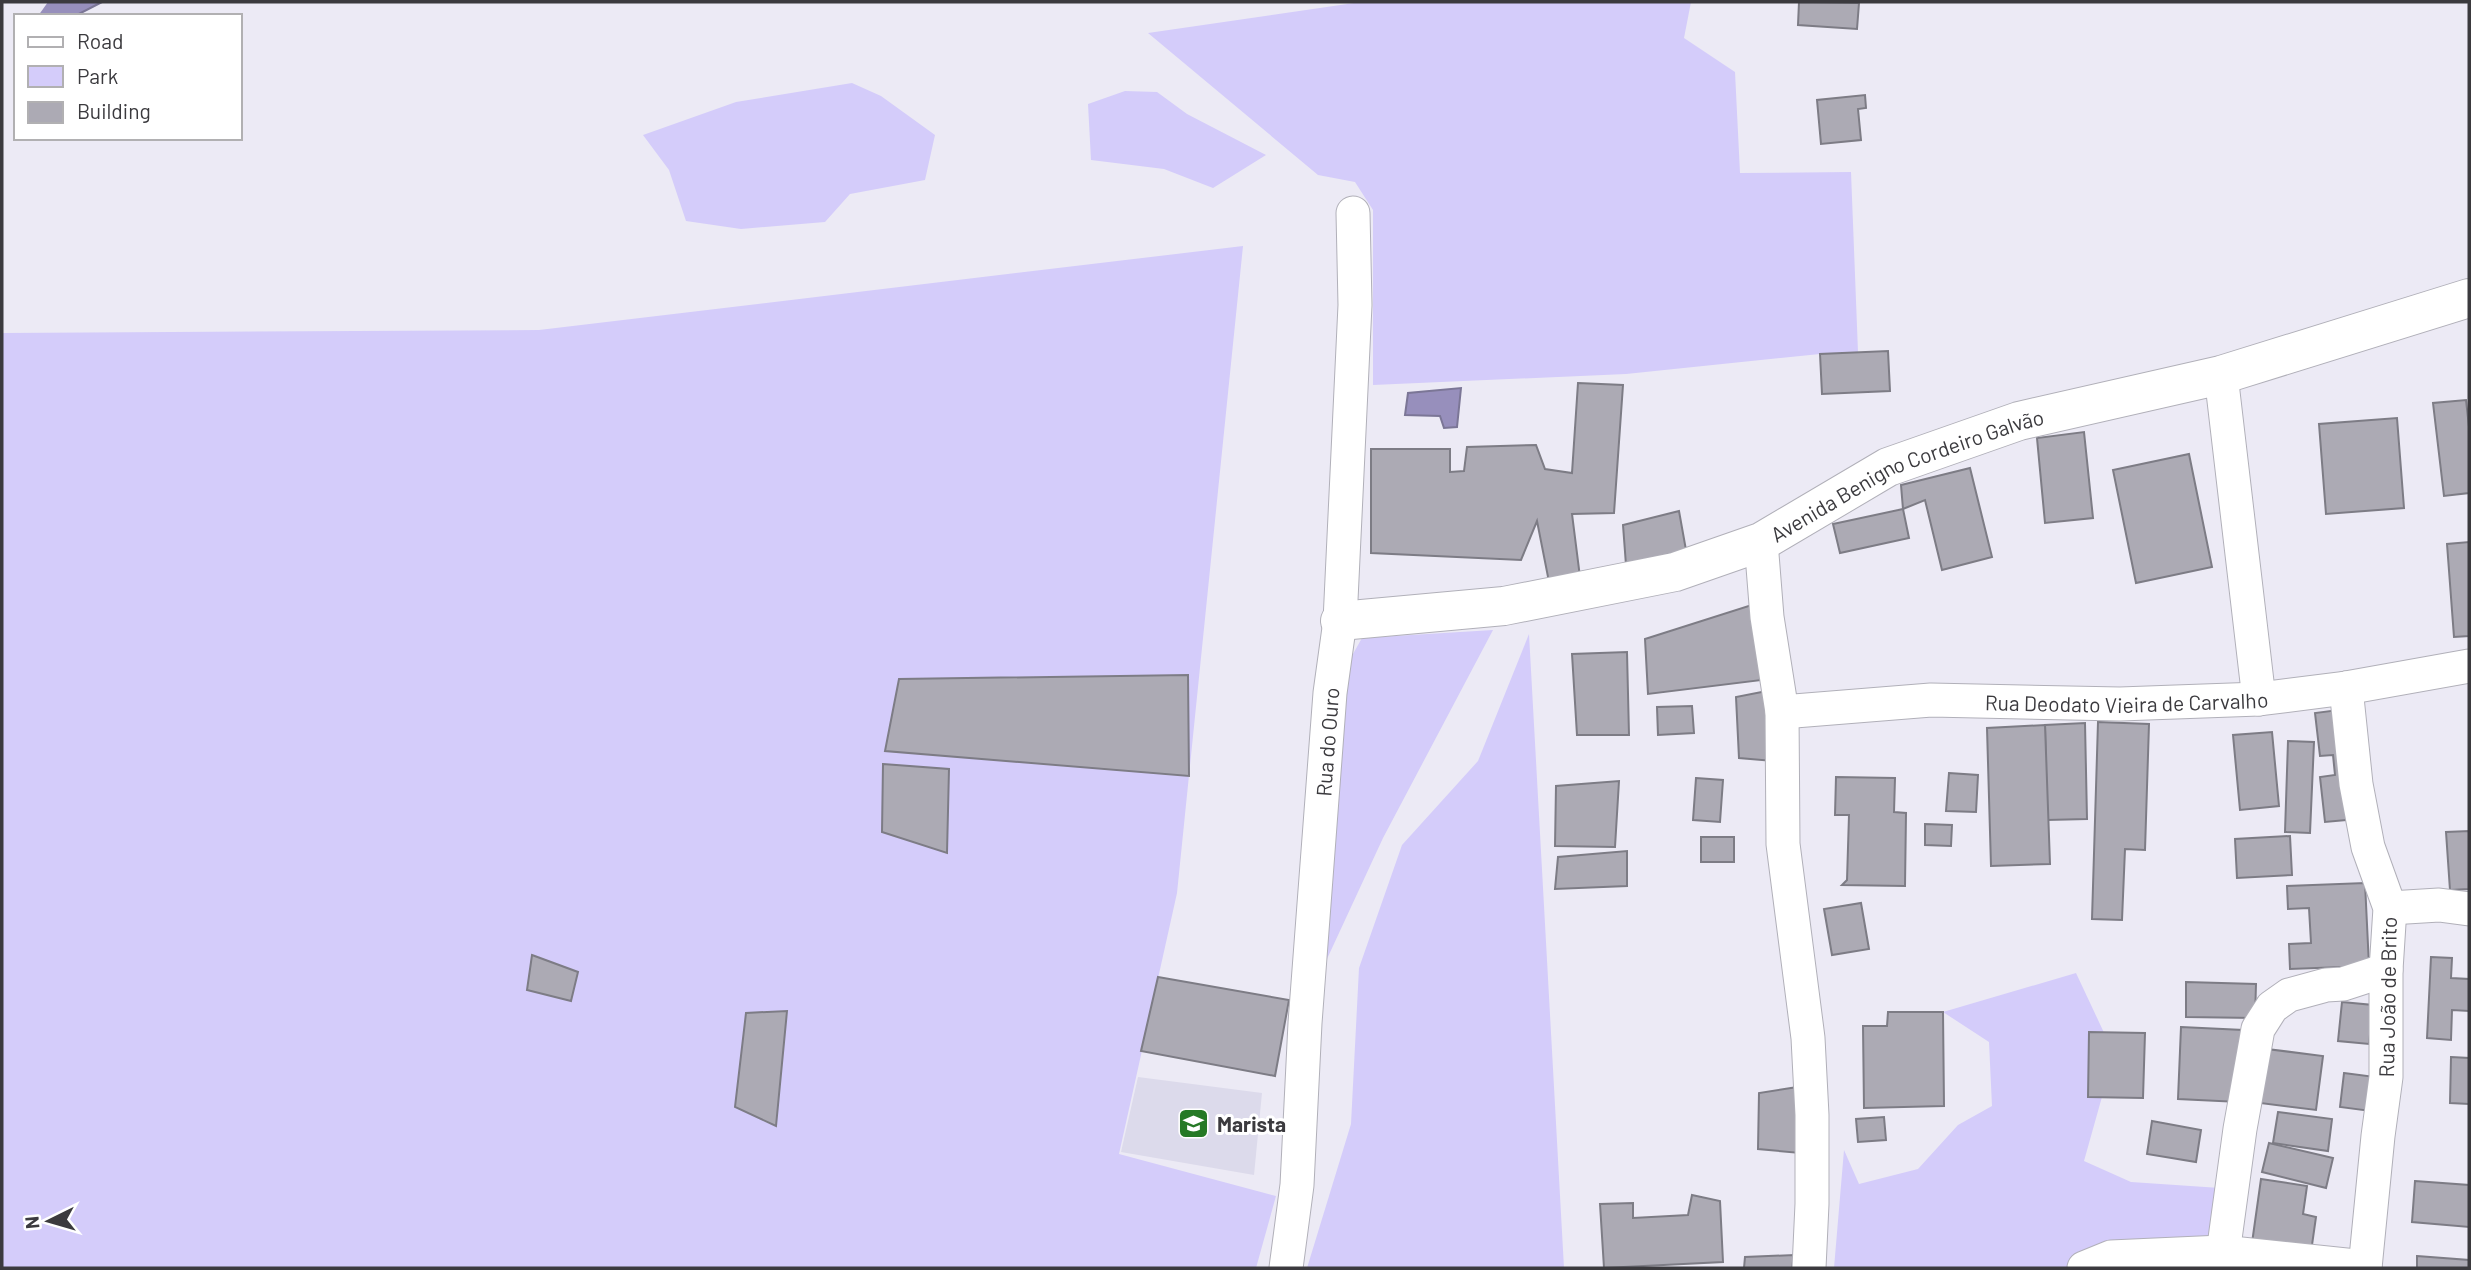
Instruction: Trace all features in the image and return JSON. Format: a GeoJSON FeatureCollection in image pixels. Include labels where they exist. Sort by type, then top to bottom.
{"type":"FeatureCollection","features":[{"type":"Feature","properties":{"kind":"main road","name":"Avenida Benigno Cordeiro Galvão"},"geometry":{"type":"LineString","coordinates":[[1340,621],[1504,606],[1675,572],[1761,542],[1791,527],[1840,494],[1888,467],[2019,421],[2221,375],[2469,299]]}},
{"type":"Feature","properties":{"kind":"street","name":"Rua do Ouro"},"geometry":{"type":"LineString","coordinates":[[1286,1268],[1297,1185],[1305,1023],[1330,693],[1340,621],[1355,305],[1353,213]]}},
{"type":"Feature","properties":{"kind":"street"},"geometry":{"type":"LineString","coordinates":[[2221,375],[2259,699]]}},
{"type":"Feature","properties":{"kind":"street"},"geometry":{"type":"LineString","coordinates":[[1761,542],[1767,617],[1782,712],[1783,845],[1808,1038],[1812,1115],[1809,1268]]}},
{"type":"Feature","properties":{"kind":"street","name":"Rua Deodato Vieira de Carvalho"},"geometry":{"type":"LineString","coordinates":[[1782,712],[1931,700],[2120,704],[2259,699],[2346,688],[2469,666]]}},
{"type":"Feature","properties":{"kind":"street","name":"Rua João de Brito"},"geometry":{"type":"LineString","coordinates":[[2346,688],[2358,797],[2368,847],[2390,908],[2386,970],[2386,1077],[2365,1267]]}},
{"type":"Feature","properties":{"kind":"street"},"geometry":{"type":"LineString","coordinates":[[2390,908],[2454,907]]}},
{"type":"Feature","properties":{"kind":"street"},"geometry":{"type":"LineString","coordinates":[[2222,1260],[2240,1129],[2258,1029],[2272,1007],[2289,995],[2326,985],[2343,984],[2386,970]]}},
{"type":"Feature","properties":{"kind":"street"},"geometry":{"type":"LineString","coordinates":[[2084,1268],[2111,1257],[2365,1267]]}},
{"type":"Feature","properties":{"kind":"shaded area"},"geometry":{"type":"Polygon","coordinates":[[[2,2],[102,2],[79,14],[14,14],[2,2]]]}},
{"type":"Feature","properties":{"kind":"shaded area"},"geometry":{"type":"Polygon","coordinates":[[[1461,388],[1457,427],[1444,428],[1440,416],[1405,415],[1408,393],[1461,388]]]}},
{"type":"Feature","properties":{"kind":"shaded area","name":"Marista"},"geometry":{"type":"Polygon","coordinates":[[[1138,1077],[1262,1093],[1254,1175],[1121,1152],[1138,1077]]]}},
{"type":"Feature","properties":{"kind":"green space"},"geometry":{"type":"Polygon","coordinates":[[[1361,2],[1691,2],[1684,38],[1735,72],[1740,173],[1851,172],[1858,352],[1626,374],[1373,385],[1373,210],[1355,182],[1318,175],[1148,33],[1361,2]]]}},
{"type":"Feature","properties":{"kind":"green space"},"geometry":{"type":"Polygon","coordinates":[[[852,83],[881,96],[935,135],[925,180],[850,194],[825,222],[741,229],[686,221],[669,170],[643,135],[736,102],[852,83]]]}},
{"type":"Feature","properties":{"kind":"green space"},"geometry":{"type":"Polygon","coordinates":[[[1125,91],[1157,92],[1187,114],[1266,155],[1213,188],[1164,169],[1091,160],[1088,104],[1125,91]]]}},
{"type":"Feature","properties":{"kind":"green space"},"geometry":{"type":"Polygon","coordinates":[[[1243,246],[1177,893],[1119,1154],[1276,1196],[1256,1268],[2,1268],[2,333],[539,330],[1243,246]]]}},
{"type":"Feature","properties":{"kind":"green space"},"geometry":{"type":"Polygon","coordinates":[[[1493,630],[1383,838],[1314,987],[1340,677],[1362,638],[1493,630]]]}},
{"type":"Feature","properties":{"kind":"green space"},"geometry":{"type":"Polygon","coordinates":[[[1529,634],[1564,1268],[1307,1268],[1351,1124],[1359,968],[1402,845],[1478,761],[1529,634]]]}},
{"type":"Feature","properties":{"kind":"green space"},"geometry":{"type":"Polygon","coordinates":[[[2076,973],[2114,1054],[2084,1161],[2131,1182],[2220,1188],[2210,1243],[2073,1268],[1834,1268],[1844,1150],[1859,1184],[1918,1169],[1958,1125],[1992,1106],[1989,1042],[1943,1012],[2076,973]]]}},
{"type":"Feature","properties":{"kind":"pier"},"geometry":{"type":"Polygon","coordinates":[[[2,2],[48,2],[39,14],[14,14],[14,50],[2,57],[2,2]]]}},
{"type":"Feature","properties":{"kind":"building"},"geometry":{"type":"Polygon","coordinates":[[[1799,2],[1859,3],[1857,29],[1798,25],[1799,2]]]}},
{"type":"Feature","properties":{"kind":"building"},"geometry":{"type":"Polygon","coordinates":[[[1865,95],[1866,108],[1858,109],[1861,140],[1821,144],[1817,100],[1865,95]]]}},
{"type":"Feature","properties":{"kind":"building"},"geometry":{"type":"Polygon","coordinates":[[[1888,351],[1890,391],[1822,394],[1820,354],[1888,351]]]}},
{"type":"Feature","properties":{"kind":"building"},"geometry":{"type":"Polygon","coordinates":[[[1578,383],[1623,385],[1614,513],[1572,514],[1580,577],[1550,587],[1537,521],[1521,560],[1371,553],[1371,449],[1450,449],[1450,472],[1464,471],[1467,447],[1536,445],[1545,469],[1572,473],[1578,383]]]}},
{"type":"Feature","properties":{"kind":"building"},"geometry":{"type":"Polygon","coordinates":[[[2466,400],[2469,427],[2469,493],[2444,496],[2433,403],[2466,400]]]}},
{"type":"Feature","properties":{"kind":"building"},"geometry":{"type":"Polygon","coordinates":[[[2397,418],[2404,508],[2326,514],[2319,424],[2397,418]]]}},
{"type":"Feature","properties":{"kind":"building"},"geometry":{"type":"Polygon","coordinates":[[[2084,432],[2093,518],[2045,523],[2037,438],[2084,432]]]}},
{"type":"Feature","properties":{"kind":"building"},"geometry":{"type":"Polygon","coordinates":[[[2189,454],[2212,567],[2136,583],[2113,470],[2189,454]]]}},
{"type":"Feature","properties":{"kind":"building"},"geometry":{"type":"Polygon","coordinates":[[[1970,468],[1992,557],[1942,570],[1925,500],[1903,509],[1901,485],[1970,468]]]}},
{"type":"Feature","properties":{"kind":"building"},"geometry":{"type":"Polygon","coordinates":[[[1903,509],[1909,538],[1840,553],[1833,524],[1903,509]]]}},
{"type":"Feature","properties":{"kind":"building"},"geometry":{"type":"Polygon","coordinates":[[[1679,511],[1686,550],[1626,565],[1623,525],[1679,511]]]}},
{"type":"Feature","properties":{"kind":"building"},"geometry":{"type":"Polygon","coordinates":[[[2469,542],[2469,636],[2454,637],[2447,544],[2469,542]]]}},
{"type":"Feature","properties":{"kind":"building"},"geometry":{"type":"Polygon","coordinates":[[[1758,603],[1770,679],[1648,694],[1645,639],[1758,603]]]}},
{"type":"Feature","properties":{"kind":"building"},"geometry":{"type":"Polygon","coordinates":[[[1627,652],[1629,735],[1577,735],[1572,654],[1627,652]]]}},
{"type":"Feature","properties":{"kind":"building"},"geometry":{"type":"Polygon","coordinates":[[[1188,675],[1189,776],[885,751],[899,679],[1188,675]]]}},
{"type":"Feature","properties":{"kind":"building"},"geometry":{"type":"Polygon","coordinates":[[[1772,690],[1773,761],[1739,758],[1736,697],[1772,690]]]}},
{"type":"Feature","properties":{"kind":"building"},"geometry":{"type":"Polygon","coordinates":[[[1692,706],[1694,733],[1658,735],[1657,707],[1692,706]]]}},
{"type":"Feature","properties":{"kind":"building"},"geometry":{"type":"Polygon","coordinates":[[[2346,709],[2357,819],[2325,822],[2320,777],[2335,775],[2333,755],[2320,756],[2315,713],[2346,709]]]}},
{"type":"Feature","properties":{"kind":"building"},"geometry":{"type":"Polygon","coordinates":[[[2098,722],[2149,724],[2145,850],[2125,849],[2122,920],[2092,919],[2098,722]]]}},
{"type":"Feature","properties":{"kind":"building"},"geometry":{"type":"Polygon","coordinates":[[[2085,723],[2087,819],[2047,820],[2045,725],[2085,723]]]}},
{"type":"Feature","properties":{"kind":"building"},"geometry":{"type":"Polygon","coordinates":[[[2045,725],[2050,864],[1991,866],[1987,728],[2045,725]]]}},
{"type":"Feature","properties":{"kind":"building"},"geometry":{"type":"Polygon","coordinates":[[[2272,732],[2279,806],[2240,810],[2233,735],[2272,732]]]}},
{"type":"Feature","properties":{"kind":"building"},"geometry":{"type":"Polygon","coordinates":[[[2288,741],[2314,742],[2310,833],[2285,832],[2288,741]]]}},
{"type":"Feature","properties":{"kind":"building"},"geometry":{"type":"Polygon","coordinates":[[[883,764],[949,769],[947,853],[882,832],[883,764]]]}},
{"type":"Feature","properties":{"kind":"building"},"geometry":{"type":"Polygon","coordinates":[[[1949,773],[1978,775],[1976,812],[1946,811],[1949,773]]]}},
{"type":"Feature","properties":{"kind":"building"},"geometry":{"type":"Polygon","coordinates":[[[1836,777],[1895,778],[1894,812],[1906,813],[1905,886],[1842,885],[1847,880],[1849,815],[1835,815],[1836,777]]]}},
{"type":"Feature","properties":{"kind":"building"},"geometry":{"type":"Polygon","coordinates":[[[1696,778],[1723,780],[1720,822],[1693,820],[1696,778]]]}},
{"type":"Feature","properties":{"kind":"building"},"geometry":{"type":"Polygon","coordinates":[[[1619,781],[1615,847],[1555,846],[1556,786],[1619,781]]]}},
{"type":"Feature","properties":{"kind":"building"},"geometry":{"type":"Polygon","coordinates":[[[1925,824],[1952,825],[1951,846],[1925,845],[1925,824]]]}},
{"type":"Feature","properties":{"kind":"building"},"geometry":{"type":"Polygon","coordinates":[[[2469,831],[2469,889],[2450,890],[2446,832],[2469,831]]]}},
{"type":"Feature","properties":{"kind":"building"},"geometry":{"type":"Polygon","coordinates":[[[2290,836],[2292,875],[2237,878],[2235,839],[2290,836]]]}},
{"type":"Feature","properties":{"kind":"building"},"geometry":{"type":"Polygon","coordinates":[[[1701,837],[1734,837],[1734,862],[1701,862],[1701,837]]]}},
{"type":"Feature","properties":{"kind":"building"},"geometry":{"type":"Polygon","coordinates":[[[1627,851],[1627,886],[1555,889],[1558,857],[1627,851]]]}},
{"type":"Feature","properties":{"kind":"building"},"geometry":{"type":"Polygon","coordinates":[[[2365,883],[2369,966],[2290,969],[2289,944],[2311,943],[2309,908],[2288,909],[2287,886],[2365,883]]]}},
{"type":"Feature","properties":{"kind":"building"},"geometry":{"type":"Polygon","coordinates":[[[1861,903],[1869,949],[1832,955],[1824,909],[1861,903]]]}},
{"type":"Feature","properties":{"kind":"building"},"geometry":{"type":"Polygon","coordinates":[[[532,955],[578,972],[571,1001],[527,990],[532,955]]]}},
{"type":"Feature","properties":{"kind":"building"},"geometry":{"type":"Polygon","coordinates":[[[2431,957],[2452,958],[2451,978],[2469,979],[2469,1011],[2452,1010],[2451,1040],[2427,1038],[2431,957]]]}},
{"type":"Feature","properties":{"kind":"building"},"geometry":{"type":"Polygon","coordinates":[[[1158,977],[1289,1000],[1275,1076],[1141,1051],[1158,977]]]}},
{"type":"Feature","properties":{"kind":"building"},"geometry":{"type":"Polygon","coordinates":[[[2186,982],[2256,984],[2255,1018],[2186,1017],[2186,982]]]}},
{"type":"Feature","properties":{"kind":"building"},"geometry":{"type":"Polygon","coordinates":[[[2342,1002],[2373,1005],[2369,1044],[2338,1041],[2342,1002]]]}},
{"type":"Feature","properties":{"kind":"building"},"geometry":{"type":"Polygon","coordinates":[[[787,1011],[776,1126],[735,1107],[746,1013],[787,1011]]]}},
{"type":"Feature","properties":{"kind":"building"},"geometry":{"type":"Polygon","coordinates":[[[1888,1012],[1943,1012],[1944,1106],[1864,1108],[1863,1026],[1887,1026],[1888,1012]]]}},
{"type":"Feature","properties":{"kind":"building"},"geometry":{"type":"Polygon","coordinates":[[[2181,1027],[2243,1030],[2239,1102],[2178,1099],[2181,1027]]]}},
{"type":"Feature","properties":{"kind":"building"},"geometry":{"type":"Polygon","coordinates":[[[2089,1032],[2145,1033],[2143,1098],[2088,1097],[2089,1032]]]}},
{"type":"Feature","properties":{"kind":"building"},"geometry":{"type":"Polygon","coordinates":[[[2259,1048],[2323,1056],[2316,1110],[2252,1102],[2259,1048]]]}},
{"type":"Feature","properties":{"kind":"building"},"geometry":{"type":"Polygon","coordinates":[[[2451,1057],[2469,1058],[2469,1104],[2450,1103],[2451,1057]]]}},
{"type":"Feature","properties":{"kind":"building"},"geometry":{"type":"Polygon","coordinates":[[[2344,1073],[2383,1078],[2378,1112],[2340,1107],[2344,1073]]]}},
{"type":"Feature","properties":{"kind":"building"},"geometry":{"type":"Polygon","coordinates":[[[1804,1086],[1800,1153],[1758,1149],[1759,1093],[1804,1086]]]}},
{"type":"Feature","properties":{"kind":"building"},"geometry":{"type":"Polygon","coordinates":[[[2278,1112],[2332,1119],[2328,1151],[2273,1143],[2278,1112]]]}},
{"type":"Feature","properties":{"kind":"building"},"geometry":{"type":"Polygon","coordinates":[[[1884,1117],[1886,1140],[1858,1142],[1856,1119],[1884,1117]]]}},
{"type":"Feature","properties":{"kind":"building"},"geometry":{"type":"Polygon","coordinates":[[[2152,1121],[2201,1130],[2196,1162],[2147,1154],[2152,1121]]]}},
{"type":"Feature","properties":{"kind":"building"},"geometry":{"type":"Polygon","coordinates":[[[2269,1143],[2333,1158],[2326,1188],[2262,1172],[2269,1143]]]}},
{"type":"Feature","properties":{"kind":"building"},"geometry":{"type":"Polygon","coordinates":[[[2261,1179],[2307,1186],[2303,1214],[2316,1217],[2311,1252],[2252,1243],[2261,1179]]]}},
{"type":"Feature","properties":{"kind":"building"},"geometry":{"type":"Polygon","coordinates":[[[2415,1181],[2469,1185],[2469,1227],[2412,1222],[2415,1181]]]}},
{"type":"Feature","properties":{"kind":"building"},"geometry":{"type":"Polygon","coordinates":[[[1692,1195],[1720,1201],[1723,1262],[1604,1268],[1600,1204],[1633,1203],[1633,1218],[1688,1215],[1692,1195]]]}},
{"type":"Feature","properties":{"kind":"building"},"geometry":{"type":"Polygon","coordinates":[[[1794,1255],[1792,1268],[1744,1268],[1745,1257],[1794,1255]]]}},
{"type":"Feature","properties":{"kind":"building"},"geometry":{"type":"Polygon","coordinates":[[[2417,1256],[2469,1260],[2469,1268],[2417,1268],[2417,1256]]]}},
{"type":"Feature","properties":{"kind":"place","name":"Marista"},"geometry":{"type":"Point","coordinates":[1194,1123]}}]}
